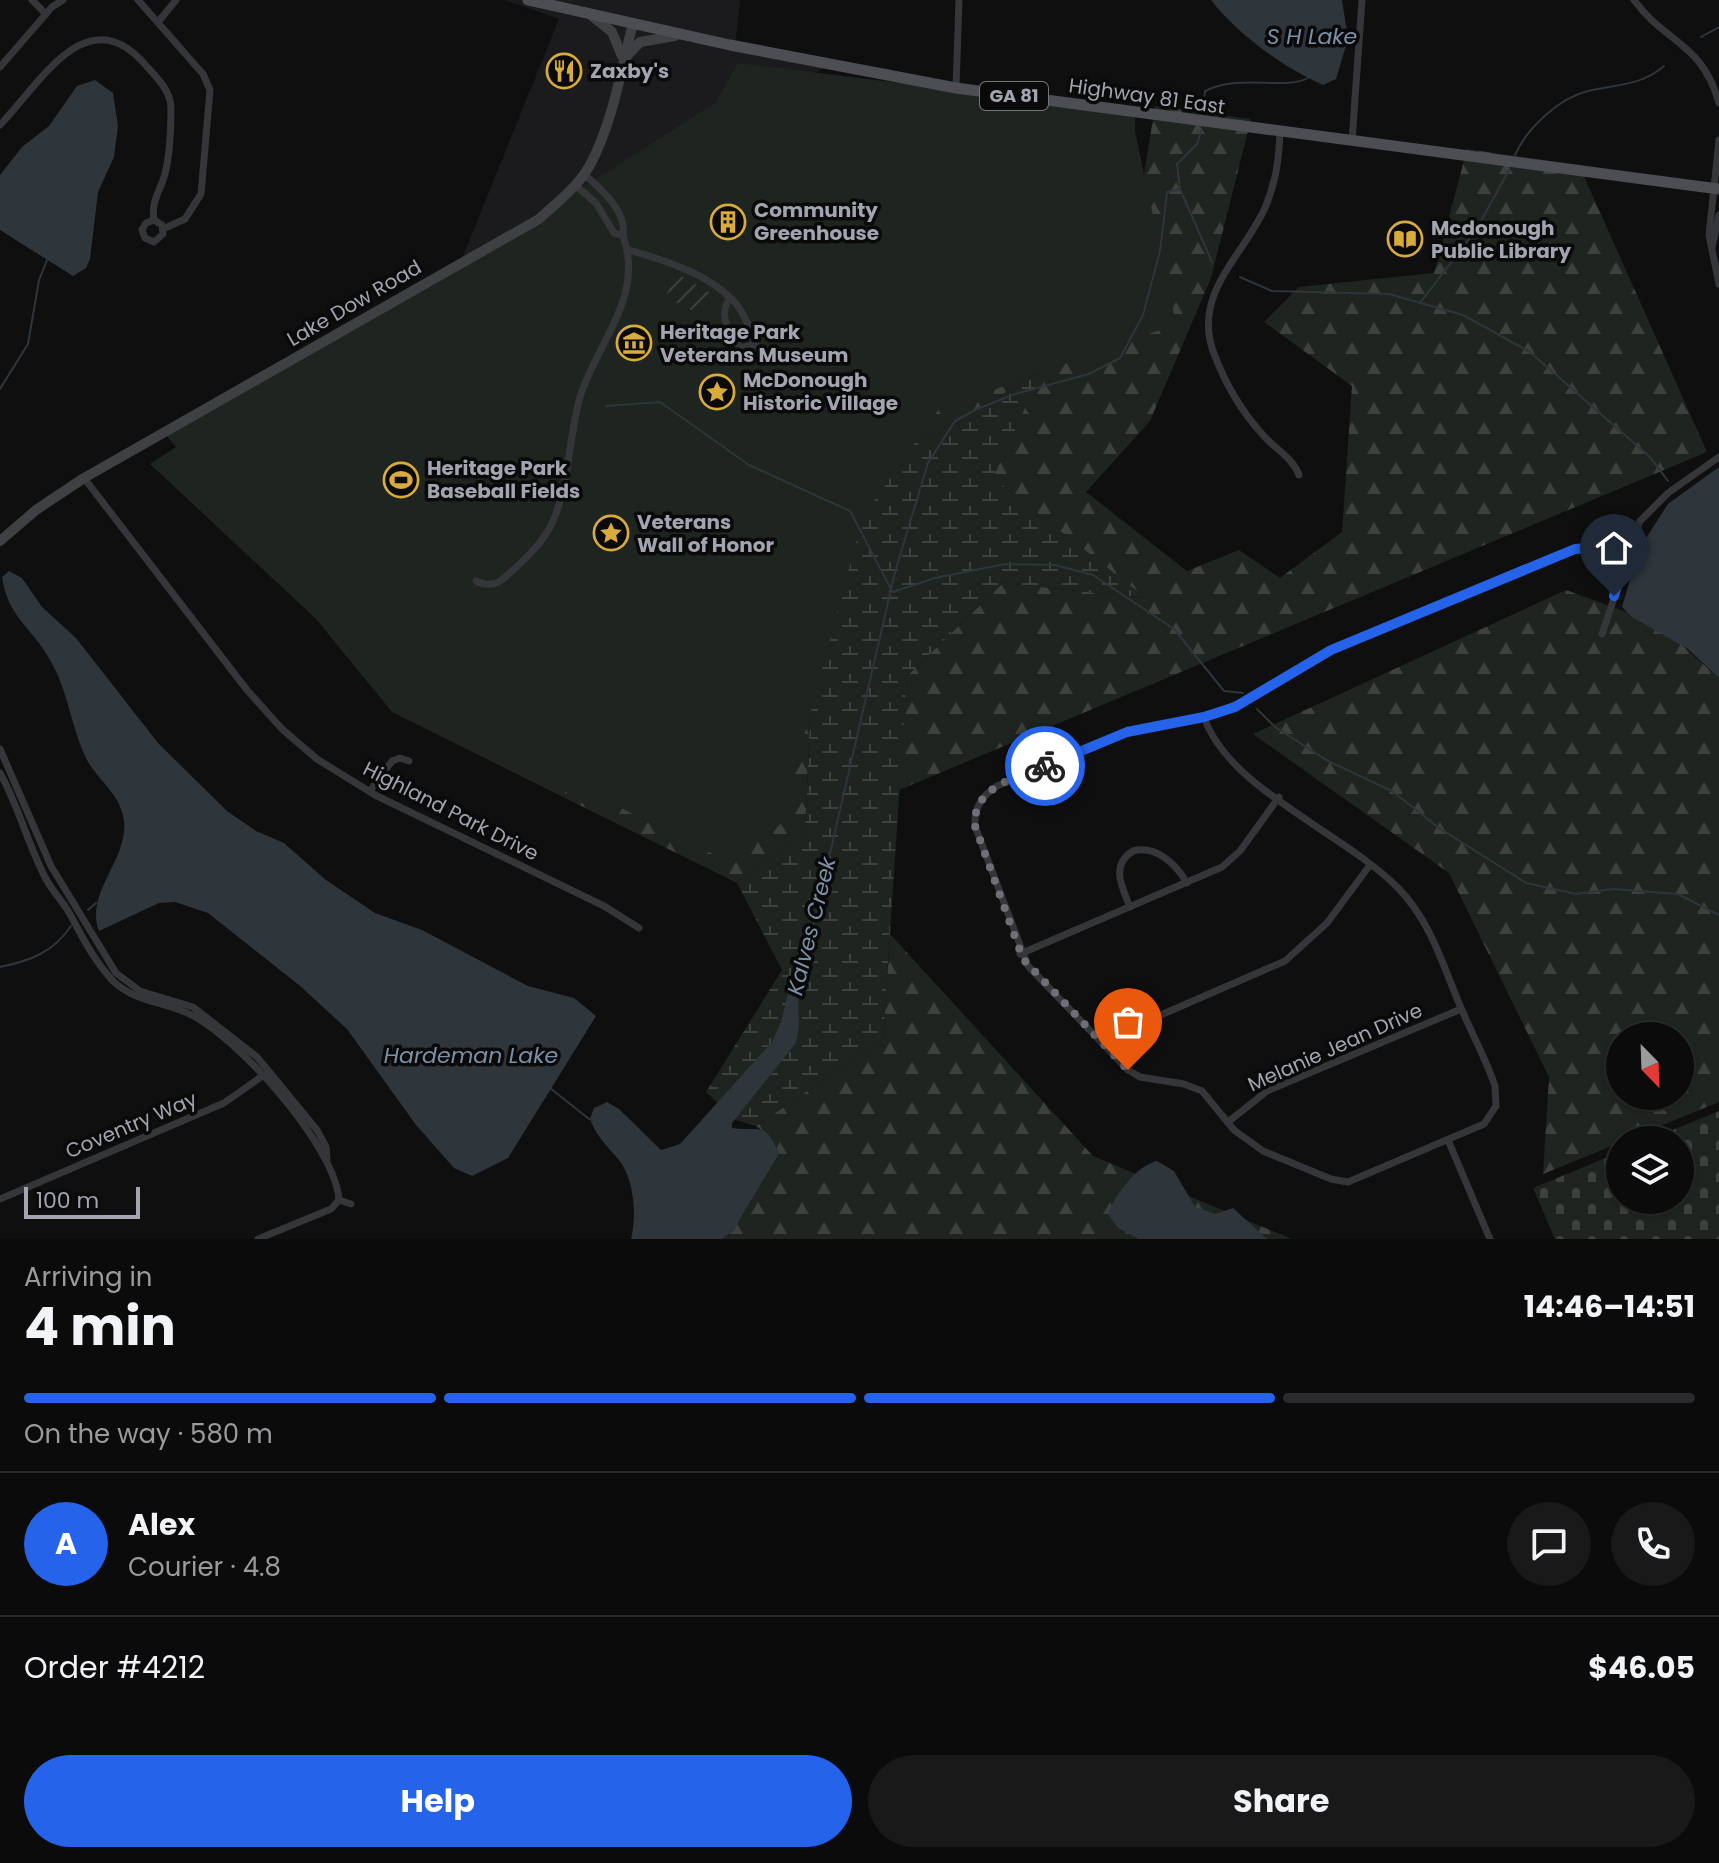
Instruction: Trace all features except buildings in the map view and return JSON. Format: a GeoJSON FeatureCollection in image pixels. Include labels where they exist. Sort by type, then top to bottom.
{"type":"FeatureCollection","features":[{"type":"Feature","properties":{"kind":"main road","name":"Highway 81 East"},"geometry":{"type":"LineString","coordinates":[[528,0],[956,88],[1716,189]]}},
{"type":"Feature","properties":{"kind":"street"},"geometry":{"type":"LineString","coordinates":[[32,0],[46,14]]}},
{"type":"Feature","properties":{"kind":"street"},"geometry":{"type":"LineString","coordinates":[[0,67],[46,14],[63,0]]}},
{"type":"Feature","properties":{"kind":"street"},"geometry":{"type":"LineString","coordinates":[[138,0],[205,76],[210,92],[201,194],[185,219],[163,229],[157,241],[145,238],[144,225],[154,220]]}},
{"type":"Feature","properties":{"kind":"street"},"geometry":{"type":"LineString","coordinates":[[159,21],[176,0]]}},
{"type":"Feature","properties":{"kind":"street"},"geometry":{"type":"LineString","coordinates":[[956,88],[959,0]]}},
{"type":"Feature","properties":{"kind":"street"},"geometry":{"type":"LineString","coordinates":[[1352,141],[1362,0]]}},
{"type":"Feature","properties":{"kind":"street"},"geometry":{"type":"LineString","coordinates":[[1634,0],[1645,14],[1697,57],[1710,76],[1719,103]]}},
{"type":"Feature","properties":{"kind":"street"},"geometry":{"type":"LineString","coordinates":[[589,13],[619,41],[623,62]]}},
{"type":"Feature","properties":{"kind":"street","name":"Lake Dow Road"},"geometry":{"type":"LineString","coordinates":[[0,541],[36,510],[84,478],[539,219],[584,174],[605,130],[633,23]]}},
{"type":"Feature","properties":{"kind":"street"},"geometry":{"type":"LineString","coordinates":[[0,125],[75,41],[105,35],[123,40],[164,87],[170,102],[166,169],[154,198],[154,220],[163,229]]}},
{"type":"Feature","properties":{"kind":"street"},"geometry":{"type":"LineString","coordinates":[[623,62],[640,42],[687,35]]}},
{"type":"Feature","properties":{"kind":"street"},"geometry":{"type":"LineString","coordinates":[[1280,131],[1279,165],[1274,186],[1252,233],[1214,289],[1208,326],[1214,352],[1243,409],[1265,438],[1294,465],[1299,475]]}},
{"type":"Feature","properties":{"kind":"street"},"geometry":{"type":"LineString","coordinates":[[1719,140],[1709,235],[1719,284]]}},
{"type":"Feature","properties":{"kind":"street"},"geometry":{"type":"LineString","coordinates":[[476,581],[492,585],[500,582],[534,550],[556,515],[580,399],[591,366],[618,321],[627,294],[625,226],[602,191],[584,174]]}},
{"type":"Feature","properties":{"kind":"street"},"geometry":{"type":"LineString","coordinates":[[575,185],[593,200],[614,233],[623,236]]}},
{"type":"Feature","properties":{"kind":"street"},"geometry":{"type":"LineString","coordinates":[[593,200],[602,191]]}},
{"type":"Feature","properties":{"kind":"street"},"geometry":{"type":"LineString","coordinates":[[1711,249],[1719,215]]}},
{"type":"Feature","properties":{"kind":"street"},"geometry":{"type":"LineString","coordinates":[[628,250],[668,261],[723,291],[737,305],[760,353]]}},
{"type":"Feature","properties":{"kind":"street"},"geometry":{"type":"LineString","coordinates":[[729,300],[725,306],[725,318],[737,344],[741,348],[756,344]]}},
{"type":"Feature","properties":{"kind":"street"},"geometry":{"type":"LineString","coordinates":[[1602,634],[1627,554],[1647,512],[1719,457]]}},
{"type":"Feature","properties":{"kind":"street","name":"Highland Park Drive"},"geometry":{"type":"LineString","coordinates":[[84,478],[247,690],[273,719],[317,759],[370,791],[604,906],[639,928]]}},
{"type":"Feature","properties":{"kind":"street"},"geometry":{"type":"LineString","coordinates":[[1204,717],[1212,739],[1225,757],[1399,889],[1421,917],[1493,1079],[1497,1099],[1494,1112],[1484,1124],[1360,1178],[1343,1182],[1274,1157],[1249,1142],[1197,1088],[1140,1077],[1105,1045],[1020,954],[974,816],[982,798],[997,786],[1127,732],[1204,717],[1250,699],[1331,650],[1559,554],[1589,547],[1627,554]]}},
{"type":"Feature","properties":{"kind":"street"},"geometry":{"type":"LineString","coordinates":[[0,749],[51,866],[116,973],[140,991],[193,1007],[267,1073],[317,1130],[326,1147],[327,1159],[337,1180],[339,1200],[331,1209],[258,1239]]}},
{"type":"Feature","properties":{"kind":"street"},"geometry":{"type":"LineString","coordinates":[[370,791],[392,761],[400,758],[409,761]]}},
{"type":"Feature","properties":{"kind":"street"},"geometry":{"type":"LineString","coordinates":[[0,773],[46,879],[83,941],[113,980],[133,996],[185,1012],[218,1030],[267,1073]]}},
{"type":"Feature","properties":{"kind":"street"},"geometry":{"type":"LineString","coordinates":[[1020,954],[1187,883],[1233,859],[1279,797]]}},
{"type":"Feature","properties":{"kind":"street"},"geometry":{"type":"LineString","coordinates":[[1130,907],[1118,873],[1124,858],[1133,851],[1147,849],[1157,853],[1177,868],[1187,883]]}},
{"type":"Feature","properties":{"kind":"street"},"geometry":{"type":"LineString","coordinates":[[1105,1045],[1124,1031],[1285,961],[1327,923],[1370,865]]}},
{"type":"Feature","properties":{"kind":"street","name":"Melanie Jean Drive"},"geometry":{"type":"LineString","coordinates":[[1228,1122],[1267,1091],[1461,1009]]}},
{"type":"Feature","properties":{"kind":"street","name":"Coventry Way"},"geometry":{"type":"LineString","coordinates":[[0,1199],[224,1103],[267,1073]]}},
{"type":"Feature","properties":{"kind":"street"},"geometry":{"type":"LineString","coordinates":[[1448,1140],[1490,1239]]}},
{"type":"Feature","properties":{"kind":"street"},"geometry":{"type":"LineString","coordinates":[[339,1200],[351,1204]]}},
{"type":"Feature","properties":{"kind":"shaded area"},"geometry":{"type":"Polygon","coordinates":[[[505,0],[740,0],[735,48],[835,62],[459,266],[559,19],[505,0]]]}},
{"type":"Feature","properties":{"kind":"green space"},"geometry":{"type":"Polygon","coordinates":[[[738,63],[1135,112],[1135,131],[1176,324],[938,410],[863,517],[780,825],[727,861],[565,780],[565,798],[392,712],[316,619],[150,464],[176,447],[161,429],[465,263],[715,103],[738,63]]]}},
{"type":"Feature","properties":{"kind":"green space"},"geometry":{"type":"Polygon","coordinates":[[[1155,106],[1251,119],[1211,278],[1150,421],[1086,492],[1187,571],[1239,550],[1280,578],[1342,532],[1352,386],[1264,322],[1299,287],[1434,273],[1467,149],[1579,165],[1707,452],[899,790],[907,676],[1003,583],[1145,598],[993,478],[1039,374],[857,475],[815,606],[805,833],[737,883],[565,798],[554,539],[1128,275],[1155,106]]]}},
{"type":"Feature","properties":{"kind":"green space"},"geometry":{"type":"Polygon","coordinates":[[[674,272],[713,295],[702,315],[666,298],[674,272]]]}},
{"type":"Feature","properties":{"kind":"green space"},"geometry":{"type":"Polygon","coordinates":[[[1041,373],[993,478],[1146,598],[1003,583],[907,676],[883,1039],[756,1126],[736,1120],[706,1092],[782,970],[737,883],[805,833],[815,606],[857,475],[1041,373]]]}},
{"type":"Feature","properties":{"kind":"green space"},"geometry":{"type":"Polygon","coordinates":[[[1566,590],[1657,623],[1719,678],[1719,1102],[1660,1126],[1606,1126],[1606,1148],[1543,1174],[1549,1077],[1449,873],[1253,734],[1566,590]]]}},
{"type":"Feature","properties":{"kind":"green space"},"geometry":{"type":"Polygon","coordinates":[[[890,934],[1093,1156],[1292,1239],[722,1239],[733,1231],[779,1154],[772,1138],[756,1126],[883,1039],[890,934]]]}},
{"type":"Feature","properties":{"kind":"green space"},"geometry":{"type":"Polygon","coordinates":[[[1719,1111],[1719,1239],[1555,1239],[1533,1188],[1606,1158],[1606,1214],[1694,1214],[1694,1126],[1682,1126],[1719,1111]]]}},
{"type":"Feature","properties":{"kind":"water","name":"S H Lake"},"geometry":{"type":"Polygon","coordinates":[[[1211,0],[1342,0],[1348,39],[1336,79],[1323,85],[1277,60],[1234,25],[1211,0]]]}},
{"type":"Feature","properties":{"kind":"water"},"geometry":{"type":"Polygon","coordinates":[[[95,80],[113,93],[118,126],[114,157],[98,192],[90,259],[86,268],[73,276],[0,230],[0,175],[22,147],[49,126],[77,86],[95,80]]]}},
{"type":"Feature","properties":{"kind":"water"},"geometry":{"type":"Polygon","coordinates":[[[1719,467],[1719,678],[1688,649],[1632,617],[1622,607],[1639,549],[1668,504],[1719,467]]]}},
{"type":"Feature","properties":{"kind":"water","name":"Hardeman Lake"},"geometry":{"type":"Polygon","coordinates":[[[9,571],[22,578],[42,607],[76,638],[158,743],[227,811],[256,831],[284,843],[326,880],[375,913],[422,930],[528,986],[574,998],[596,1016],[508,1158],[472,1176],[454,1168],[416,1125],[347,1029],[299,985],[208,913],[175,902],[159,903],[99,931],[96,916],[98,900],[122,841],[124,825],[121,809],[86,758],[50,660],[10,603],[2,577],[9,571]]]}},
{"type":"Feature","properties":{"kind":"water"},"geometry":{"type":"Polygon","coordinates":[[[797,976],[799,1026],[796,1043],[732,1123],[732,1128],[766,1132],[779,1154],[733,1231],[722,1239],[631,1239],[634,1208],[631,1187],[624,1168],[590,1119],[594,1108],[607,1102],[619,1109],[661,1150],[680,1144],[772,1042],[781,1022],[791,981],[797,976]]]}},
{"type":"Feature","properties":{"kind":"water"},"geometry":{"type":"Polygon","coordinates":[[[1157,1161],[1174,1171],[1195,1207],[1215,1214],[1233,1208],[1267,1239],[1139,1239],[1118,1228],[1108,1214],[1116,1198],[1142,1168],[1157,1161]]]}},
{"type":"Feature","properties":{"kind":"waterway"},"geometry":{"type":"LineString","coordinates":[[1701,37],[1719,27]]}},
{"type":"Feature","properties":{"kind":"waterway"},"geometry":{"type":"LineString","coordinates":[[1515,155],[1536,125],[1566,100],[1588,91],[1637,81],[1664,66]]}},
{"type":"Feature","properties":{"kind":"waterway","name":"Kalves Creek"},"geometry":{"type":"LineString","coordinates":[[1203,111],[1205,91],[1219,86],[1247,82],[1287,83],[1308,78]]}},
{"type":"Feature","properties":{"kind":"waterway"},"geometry":{"type":"LineString","coordinates":[[1202,129],[1197,144],[1177,164],[1180,189],[1212,262]]}},
{"type":"Feature","properties":{"kind":"waterway"},"geometry":{"type":"LineString","coordinates":[[1420,303],[1476,230],[1509,170]]}},
{"type":"Feature","properties":{"kind":"waterway","name":"Kalves Creek"},"geometry":{"type":"LineString","coordinates":[[799,987],[895,572],[928,463],[955,421],[1015,394],[1089,374],[1120,358],[1143,315],[1160,251],[1167,192],[1180,189]]}},
{"type":"Feature","properties":{"kind":"waterway"},"geometry":{"type":"LineString","coordinates":[[0,389],[28,344],[39,280],[47,260]]}},
{"type":"Feature","properties":{"kind":"waterway"},"geometry":{"type":"LineString","coordinates":[[1240,277],[1272,291],[1389,294],[1463,315],[1530,352],[1650,457],[1668,481]]}},
{"type":"Feature","properties":{"kind":"waterway","name":"Kalves Creek"},"geometry":{"type":"LineString","coordinates":[[606,406],[660,402],[749,465],[850,511],[892,591]]}},
{"type":"Feature","properties":{"kind":"waterway"},"geometry":{"type":"LineString","coordinates":[[893,592],[935,578],[1005,564],[1055,565],[1093,575],[1174,629],[1224,691],[1243,693]]}},
{"type":"Feature","properties":{"kind":"waterway"},"geometry":{"type":"LineString","coordinates":[[1257,709],[1275,727],[1328,761],[1392,791],[1439,828],[1526,883],[1576,894],[1613,889],[1678,894],[1719,915]]}},
{"type":"Feature","properties":{"kind":"waterway"},"geometry":{"type":"LineString","coordinates":[[88,910],[96,903]]}},
{"type":"Feature","properties":{"kind":"waterway"},"geometry":{"type":"LineString","coordinates":[[0,967],[21,962],[49,949],[71,926]]}},
{"type":"Feature","properties":{"kind":"waterway"},"geometry":{"type":"LineString","coordinates":[[550,1088],[589,1119]]}},
{"type":"Feature","properties":{"kind":"way so far"},"geometry":{"type":"LineString","coordinates":[[1045,766],[988,792],[977,806],[975,826],[1023,959],[1128,1070]]}},
{"type":"Feature","properties":{"kind":"place","name":"Zaxby's"},"geometry":{"type":"Point","coordinates":[564,71]}},
{"type":"Feature","properties":{"kind":"place","name":"Community Greenhouse"},"geometry":{"type":"Point","coordinates":[728,222]}},
{"type":"Feature","properties":{"kind":"place","name":"Mcdonough Public Library"},"geometry":{"type":"Point","coordinates":[1405,239]}},
{"type":"Feature","properties":{"kind":"place","name":"Heritage Park Veterans Museum"},"geometry":{"type":"Point","coordinates":[634,343]}},
{"type":"Feature","properties":{"kind":"place","name":"McDonough Historic Village"},"geometry":{"type":"Point","coordinates":[717,392]}},
{"type":"Feature","properties":{"kind":"place","name":"Heritage Park Baseball Fields"},"geometry":{"type":"Point","coordinates":[401,480]}},
{"type":"Feature","properties":{"kind":"place","name":"Veterans Wall of Honor"},"geometry":{"type":"Point","coordinates":[611,533]}},
{"type":"Feature","properties":{"kind":"route"},"geometry":{"type":"LineString","coordinates":[[1045,766],[1127,732],[1204,717],[1235,707],[1331,650],[1575,549],[1601,547],[1627,554],[1614,596]]}}]}
